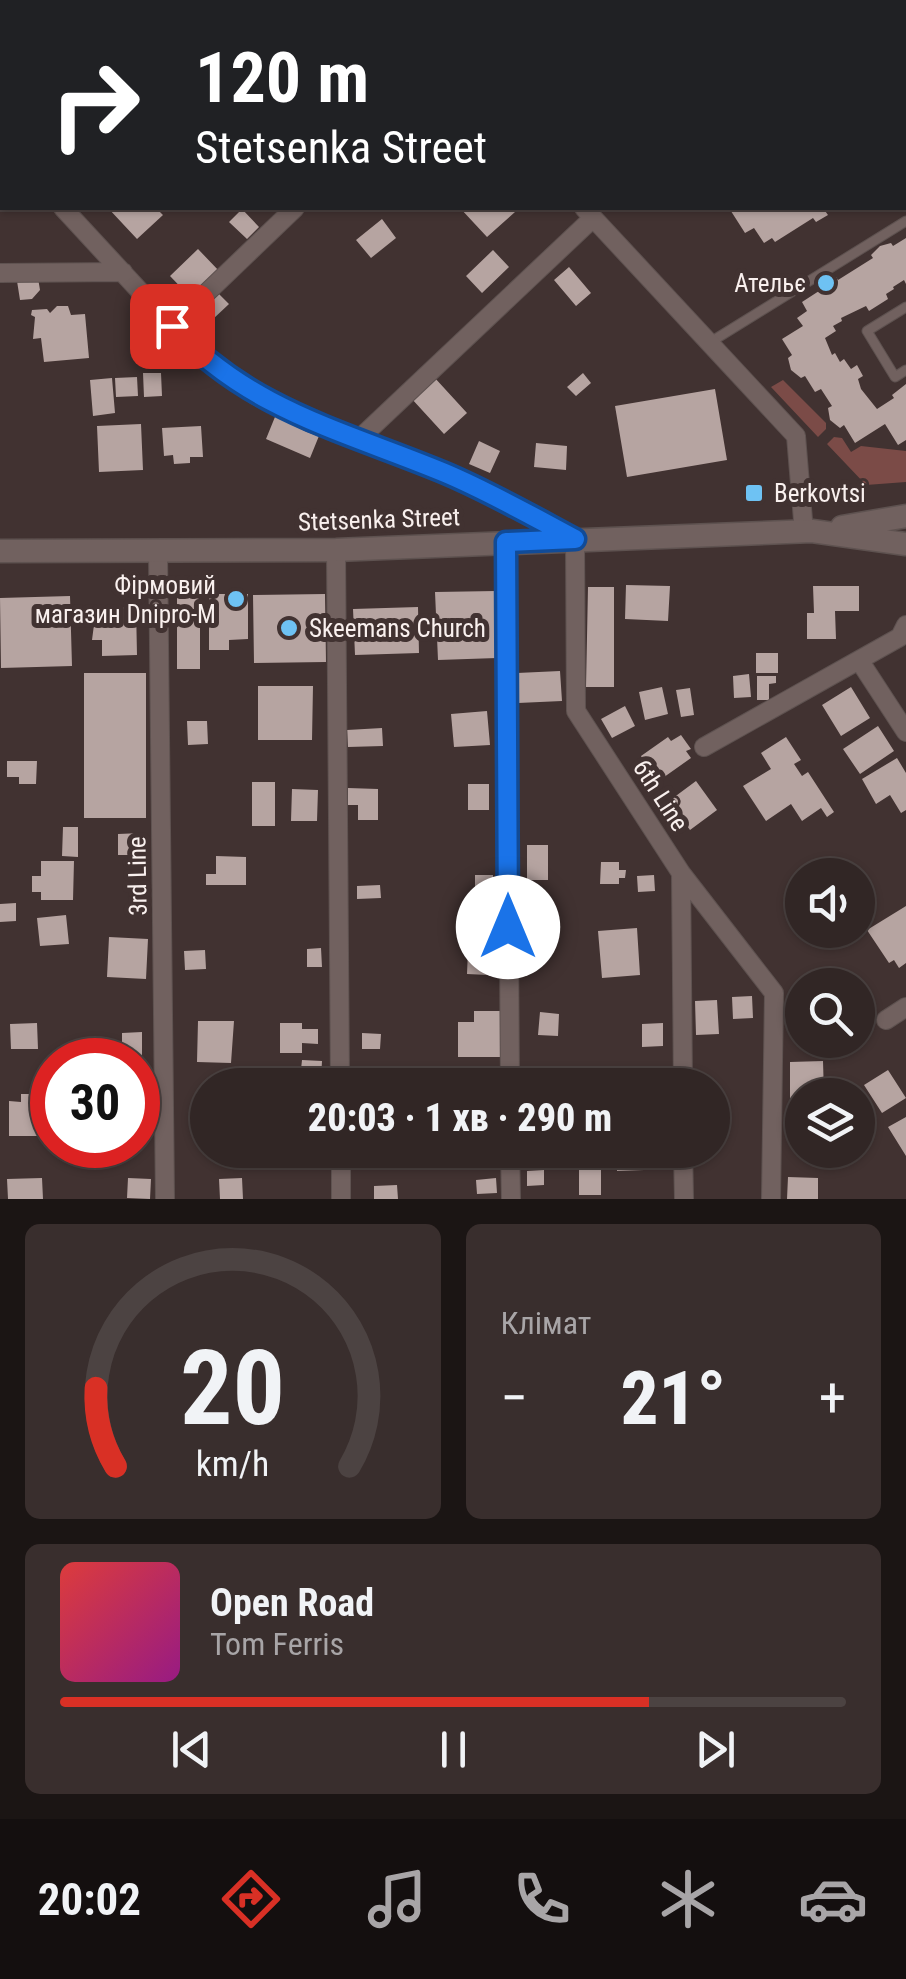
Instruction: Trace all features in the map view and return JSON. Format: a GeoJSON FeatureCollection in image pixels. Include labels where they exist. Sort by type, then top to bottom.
{"type":"FeatureCollection","features":[{"type":"Feature","properties":{"kind":"main road","name":"Stetsenka Street"},"geometry":{"type":"LineString","coordinates":[[0,551],[336,550],[812,532],[906,516]]}},
{"type":"Feature","properties":{"kind":"main road","name":"Stetsenka Street"},"geometry":{"type":"LineString","coordinates":[[812,532],[906,544]]}},
{"type":"Feature","properties":{"kind":"street"},"geometry":{"type":"LineString","coordinates":[[65,210],[197,353],[255,395],[310,423],[446,474],[575,539]]}},
{"type":"Feature","properties":{"kind":"street"},"geometry":{"type":"LineString","coordinates":[[172,326],[293,210]]}},
{"type":"Feature","properties":{"kind":"street"},"geometry":{"type":"LineString","coordinates":[[358,440],[588,213],[796,436],[812,532]]}},
{"type":"Feature","properties":{"kind":"street"},"geometry":{"type":"LineString","coordinates":[[0,272],[123,272]]}},
{"type":"Feature","properties":{"kind":"street","name":"6th Line"},"geometry":{"type":"LineString","coordinates":[[575,539],[576,711],[682,873],[774,992],[771,1199]]}},
{"type":"Feature","properties":{"kind":"street"},"geometry":{"type":"LineString","coordinates":[[506,542],[510,1068]]}},
{"type":"Feature","properties":{"kind":"street"},"geometry":{"type":"LineString","coordinates":[[336,550],[340,1068]]}},
{"type":"Feature","properties":{"kind":"street","name":"3rd Line"},"geometry":{"type":"LineString","coordinates":[[158,552],[165,1199]]}},
{"type":"Feature","properties":{"kind":"street"},"geometry":{"type":"LineString","coordinates":[[704,747],[900,638],[906,624]]}},
{"type":"Feature","properties":{"kind":"street"},"geometry":{"type":"LineString","coordinates":[[859,660],[906,732]]}},
{"type":"Feature","properties":{"kind":"street"},"geometry":{"type":"LineString","coordinates":[[682,873],[683,1068]]}},
{"type":"Feature","properties":{"kind":"street"},"geometry":{"type":"LineString","coordinates":[[886,1020],[906,1008]]}},
{"type":"Feature","properties":{"kind":"street"},"geometry":{"type":"LineString","coordinates":[[341,1168],[341,1199]]}},
{"type":"Feature","properties":{"kind":"street"},"geometry":{"type":"LineString","coordinates":[[510,1168],[510,1199]]}},
{"type":"Feature","properties":{"kind":"street"},"geometry":{"type":"LineString","coordinates":[[683,1168],[684,1199]]}},
{"type":"Feature","properties":{"kind":"lane"},"geometry":{"type":"LineString","coordinates":[[709,343],[906,220]]}},
{"type":"Feature","properties":{"kind":"lane"},"geometry":{"type":"LineString","coordinates":[[906,307],[868,331],[895,377],[906,370]]}},
{"type":"Feature","properties":{"kind":"shaded area"},"geometry":{"type":"Polygon","coordinates":[[[783,380],[826,423],[818,437],[771,387],[783,380]]]}},
{"type":"Feature","properties":{"kind":"shaded area"},"geometry":{"type":"Polygon","coordinates":[[[834,437],[842,438],[851,452],[861,446],[906,451],[906,482],[866,485],[827,444],[834,437]]]}},
{"type":"Feature","properties":{"kind":"building"},"geometry":{"type":"Polygon","coordinates":[[[110,210],[158,210],[163,215],[137,239],[110,210]]]}},
{"type":"Feature","properties":{"kind":"building"},"geometry":{"type":"Polygon","coordinates":[[[243,210],[259,227],[247,239],[229,222],[243,210]]]}},
{"type":"Feature","properties":{"kind":"building"},"geometry":{"type":"Polygon","coordinates":[[[462,210],[515,212],[487,237],[462,210]]]}},
{"type":"Feature","properties":{"kind":"building"},"geometry":{"type":"Polygon","coordinates":[[[730,210],[824,210],[828,215],[816,222],[813,218],[775,242],[772,238],[764,243],[754,228],[745,233],[730,210]]]}},
{"type":"Feature","properties":{"kind":"building"},"geometry":{"type":"Polygon","coordinates":[[[382,219],[396,238],[371,258],[356,240],[382,219]]]}},
{"type":"Feature","properties":{"kind":"building"},"geometry":{"type":"Polygon","coordinates":[[[906,238],[906,284],[904,280],[893,287],[886,294],[888,299],[869,311],[866,306],[841,318],[833,326],[836,331],[825,338],[832,355],[835,353],[840,362],[844,359],[851,369],[857,365],[863,376],[858,379],[861,389],[877,409],[906,384],[906,440],[898,445],[885,424],[855,443],[844,425],[840,428],[830,420],[828,408],[832,406],[821,389],[815,392],[805,376],[801,378],[791,370],[788,358],[792,355],[782,339],[803,326],[797,318],[807,311],[802,302],[819,291],[817,288],[824,280],[838,280],[873,258],[871,255],[880,246],[893,246],[906,238]]]}},
{"type":"Feature","properties":{"kind":"building"},"geometry":{"type":"Polygon","coordinates":[[[198,249],[220,272],[192,299],[170,276],[198,249]]]}},
{"type":"Feature","properties":{"kind":"building"},"geometry":{"type":"Polygon","coordinates":[[[493,250],[509,267],[482,293],[466,276],[493,250]]]}},
{"type":"Feature","properties":{"kind":"building"},"geometry":{"type":"Polygon","coordinates":[[[569,267],[591,293],[576,306],[554,280],[569,267]]]}},
{"type":"Feature","properties":{"kind":"building"},"geometry":{"type":"Polygon","coordinates":[[[38,278],[40,290],[32,299],[20,300],[17,281],[38,278]]]}},
{"type":"Feature","properties":{"kind":"building"},"geometry":{"type":"Polygon","coordinates":[[[215,290],[229,304],[212,320],[199,306],[215,290]]]}},
{"type":"Feature","properties":{"kind":"building"},"geometry":{"type":"Polygon","coordinates":[[[57,306],[68,306],[71,315],[85,314],[89,358],[44,362],[41,338],[33,339],[32,310],[47,309],[50,313],[57,306]]]}},
{"type":"Feature","properties":{"kind":"building"},"geometry":{"type":"Polygon","coordinates":[[[188,345],[188,369],[161,369],[160,346],[188,345]]]}},
{"type":"Feature","properties":{"kind":"building"},"geometry":{"type":"Polygon","coordinates":[[[143,373],[161,373],[162,396],[144,397],[143,373]]]}},
{"type":"Feature","properties":{"kind":"building"},"geometry":{"type":"Polygon","coordinates":[[[583,373],[591,383],[576,396],[567,387],[583,373]]]}},
{"type":"Feature","properties":{"kind":"building"},"geometry":{"type":"Polygon","coordinates":[[[137,377],[138,396],[116,397],[115,378],[137,377]]]}},
{"type":"Feature","properties":{"kind":"building"},"geometry":{"type":"Polygon","coordinates":[[[434,377],[467,413],[444,434],[411,398],[434,377]]]}},
{"type":"Feature","properties":{"kind":"building"},"geometry":{"type":"Polygon","coordinates":[[[112,378],[115,413],[93,416],[90,380],[112,378]]]}},
{"type":"Feature","properties":{"kind":"building"},"geometry":{"type":"Polygon","coordinates":[[[715,389],[727,460],[627,477],[615,406],[715,389]]]}},
{"type":"Feature","properties":{"kind":"building"},"geometry":{"type":"Polygon","coordinates":[[[277,412],[321,431],[310,458],[266,439],[277,412]]]}},
{"type":"Feature","properties":{"kind":"building"},"geometry":{"type":"Polygon","coordinates":[[[141,424],[143,470],[99,472],[97,426],[141,424]]]}},
{"type":"Feature","properties":{"kind":"building"},"geometry":{"type":"Polygon","coordinates":[[[201,426],[203,457],[190,457],[190,463],[174,464],[173,455],[164,456],[162,428],[201,426]]]}},
{"type":"Feature","properties":{"kind":"building"},"geometry":{"type":"Polygon","coordinates":[[[479,441],[500,451],[490,473],[469,464],[479,441]]]}},
{"type":"Feature","properties":{"kind":"building"},"geometry":{"type":"Polygon","coordinates":[[[536,443],[567,446],[566,470],[534,467],[536,443]]]}},
{"type":"Feature","properties":{"kind":"building"},"geometry":{"type":"Polygon","coordinates":[[[626,585],[670,586],[668,621],[625,619],[626,585]]]}},
{"type":"Feature","properties":{"kind":"building"},"geometry":{"type":"Polygon","coordinates":[[[813,586],[859,586],[859,611],[835,611],[836,639],[807,639],[807,613],[814,613],[813,586]]]}},
{"type":"Feature","properties":{"kind":"building"},"geometry":{"type":"Polygon","coordinates":[[[588,587],[614,587],[614,687],[586,687],[588,587]]]}},
{"type":"Feature","properties":{"kind":"building"},"geometry":{"type":"Polygon","coordinates":[[[496,591],[497,658],[438,660],[435,592],[496,591]]]}},
{"type":"Feature","properties":{"kind":"building"},"geometry":{"type":"Polygon","coordinates":[[[177,593],[200,593],[200,669],[177,669],[177,593]]]}},
{"type":"Feature","properties":{"kind":"building"},"geometry":{"type":"Polygon","coordinates":[[[209,594],[248,594],[248,639],[229,640],[229,650],[209,650],[209,594]]]}},
{"type":"Feature","properties":{"kind":"building","name":"Skeemans Church"},"geometry":{"type":"Polygon","coordinates":[[[325,594],[326,662],[254,663],[253,595],[325,594]]]}},
{"type":"Feature","properties":{"kind":"building"},"geometry":{"type":"Polygon","coordinates":[[[70,596],[72,666],[1,668],[0,598],[70,596]]]}},
{"type":"Feature","properties":{"kind":"building"},"geometry":{"type":"Polygon","coordinates":[[[136,607],[137,655],[102,656],[102,640],[92,640],[95,617],[102,608],[136,607]]]}},
{"type":"Feature","properties":{"kind":"building"},"geometry":{"type":"Polygon","coordinates":[[[418,607],[419,653],[355,655],[353,609],[418,607]]]}},
{"type":"Feature","properties":{"kind":"building"},"geometry":{"type":"Polygon","coordinates":[[[756,653],[778,653],[778,673],[756,673],[756,653]]]}},
{"type":"Feature","properties":{"kind":"building"},"geometry":{"type":"Polygon","coordinates":[[[560,671],[562,701],[518,703],[517,673],[560,671]]]}},
{"type":"Feature","properties":{"kind":"building"},"geometry":{"type":"Polygon","coordinates":[[[84,673],[146,673],[146,818],[84,818],[84,673]]]}},
{"type":"Feature","properties":{"kind":"building"},"geometry":{"type":"Polygon","coordinates":[[[749,674],[751,697],[734,698],[733,676],[749,674]]]}},
{"type":"Feature","properties":{"kind":"building"},"geometry":{"type":"Polygon","coordinates":[[[757,676],[776,676],[776,683],[769,684],[769,700],[757,700],[757,676]]]}},
{"type":"Feature","properties":{"kind":"building"},"geometry":{"type":"Polygon","coordinates":[[[258,686],[313,686],[312,740],[258,740],[258,686]]]}},
{"type":"Feature","properties":{"kind":"building"},"geometry":{"type":"Polygon","coordinates":[[[662,687],[668,714],[645,720],[639,692],[662,687]]]}},
{"type":"Feature","properties":{"kind":"building"},"geometry":{"type":"Polygon","coordinates":[[[851,687],[870,718],[841,736],[822,705],[851,687]]]}},
{"type":"Feature","properties":{"kind":"building"},"geometry":{"type":"Polygon","coordinates":[[[690,688],[694,715],[681,717],[676,690],[690,688]]]}},
{"type":"Feature","properties":{"kind":"building"},"geometry":{"type":"Polygon","coordinates":[[[625,706],[635,726],[612,738],[601,719],[625,706]]]}},
{"type":"Feature","properties":{"kind":"building"},"geometry":{"type":"Polygon","coordinates":[[[487,711],[490,745],[454,747],[451,714],[487,711]]]}},
{"type":"Feature","properties":{"kind":"building"},"geometry":{"type":"Polygon","coordinates":[[[187,721],[207,721],[208,744],[188,745],[187,721]]]}},
{"type":"Feature","properties":{"kind":"building"},"geometry":{"type":"Polygon","coordinates":[[[878,726],[894,751],[860,774],[843,749],[878,726]]]}},
{"type":"Feature","properties":{"kind":"building"},"geometry":{"type":"Polygon","coordinates":[[[382,728],[383,746],[348,747],[347,730],[382,728]]]}},
{"type":"Feature","properties":{"kind":"building"},"geometry":{"type":"Polygon","coordinates":[[[681,735],[691,749],[686,751],[691,758],[650,787],[645,779],[640,781],[631,768],[643,760],[641,756],[668,737],[671,741],[681,735]]]}},
{"type":"Feature","properties":{"kind":"building"},"geometry":{"type":"Polygon","coordinates":[[[786,737],[801,760],[794,764],[802,776],[808,772],[834,812],[827,817],[821,808],[802,821],[791,804],[766,821],[743,786],[771,769],[761,753],[786,737]]]}},
{"type":"Feature","properties":{"kind":"building"},"geometry":{"type":"Polygon","coordinates":[[[897,758],[906,773],[906,810],[901,813],[890,795],[876,804],[862,779],[897,758]]]}},
{"type":"Feature","properties":{"kind":"building"},"geometry":{"type":"Polygon","coordinates":[[[7,761],[37,761],[36,784],[19,784],[19,777],[7,777],[7,761]]]}},
{"type":"Feature","properties":{"kind":"building"},"geometry":{"type":"Polygon","coordinates":[[[696,781],[717,810],[690,830],[669,801],[696,781]]]}},
{"type":"Feature","properties":{"kind":"building"},"geometry":{"type":"Polygon","coordinates":[[[252,782],[275,782],[275,826],[252,826],[252,782]]]}},
{"type":"Feature","properties":{"kind":"building"},"geometry":{"type":"Polygon","coordinates":[[[468,784],[489,784],[489,810],[468,810],[468,784]]]}},
{"type":"Feature","properties":{"kind":"building"},"geometry":{"type":"Polygon","coordinates":[[[348,788],[378,789],[378,820],[358,820],[358,805],[348,805],[348,788]]]}},
{"type":"Feature","properties":{"kind":"building"},"geometry":{"type":"Polygon","coordinates":[[[292,789],[318,790],[317,821],[291,821],[292,789]]]}},
{"type":"Feature","properties":{"kind":"building"},"geometry":{"type":"Polygon","coordinates":[[[63,827],[78,827],[78,857],[62,856],[63,827]]]}},
{"type":"Feature","properties":{"kind":"building"},"geometry":{"type":"Polygon","coordinates":[[[142,833],[143,855],[118,855],[118,834],[142,833]]]}},
{"type":"Feature","properties":{"kind":"building"},"geometry":{"type":"Polygon","coordinates":[[[527,845],[548,845],[548,880],[527,880],[527,845]]]}},
{"type":"Feature","properties":{"kind":"building"},"geometry":{"type":"Polygon","coordinates":[[[216,856],[246,857],[246,885],[206,885],[206,874],[216,874],[216,856]]]}},
{"type":"Feature","properties":{"kind":"building"},"geometry":{"type":"Polygon","coordinates":[[[41,861],[74,861],[73,900],[41,900],[41,892],[32,892],[32,876],[41,876],[41,861]]]}},
{"type":"Feature","properties":{"kind":"building"},"geometry":{"type":"Polygon","coordinates":[[[601,862],[619,862],[619,870],[626,870],[625,878],[619,878],[619,884],[600,884],[601,862]]]}},
{"type":"Feature","properties":{"kind":"building"},"geometry":{"type":"Polygon","coordinates":[[[475,875],[493,875],[493,894],[475,894],[475,875]]]}},
{"type":"Feature","properties":{"kind":"building"},"geometry":{"type":"Polygon","coordinates":[[[654,875],[655,891],[638,892],[637,876],[654,875]]]}},
{"type":"Feature","properties":{"kind":"building"},"geometry":{"type":"Polygon","coordinates":[[[380,885],[381,898],[357,899],[357,886],[380,885]]]}},
{"type":"Feature","properties":{"kind":"building"},"geometry":{"type":"Polygon","coordinates":[[[16,903],[16,921],[0,922],[0,904],[16,903]]]}},
{"type":"Feature","properties":{"kind":"building"},"geometry":{"type":"Polygon","coordinates":[[[906,906],[906,963],[899,968],[894,960],[889,963],[875,942],[875,925],[906,906]]]}},
{"type":"Feature","properties":{"kind":"building"},"geometry":{"type":"Polygon","coordinates":[[[66,915],[69,944],[40,946],[37,918],[66,915]]]}},
{"type":"Feature","properties":{"kind":"building"},"geometry":{"type":"Polygon","coordinates":[[[637,928],[640,975],[602,978],[598,931],[637,928]]]}},
{"type":"Feature","properties":{"kind":"building"},"geometry":{"type":"Polygon","coordinates":[[[109,937],[148,939],[146,979],[107,977],[109,937]]]}},
{"type":"Feature","properties":{"kind":"building"},"geometry":{"type":"Polygon","coordinates":[[[526,939],[546,939],[546,959],[525,958],[526,939]]]}},
{"type":"Feature","properties":{"kind":"building"},"geometry":{"type":"Polygon","coordinates":[[[321,948],[322,967],[307,967],[307,949],[321,948]]]}},
{"type":"Feature","properties":{"kind":"building"},"geometry":{"type":"Polygon","coordinates":[[[205,950],[206,969],[185,970],[184,951],[205,950]]]}},
{"type":"Feature","properties":{"kind":"building"},"geometry":{"type":"Polygon","coordinates":[[[468,950],[489,951],[488,975],[467,974],[468,950]]]}},
{"type":"Feature","properties":{"kind":"building"},"geometry":{"type":"Polygon","coordinates":[[[752,996],[753,1018],[733,1019],[732,997],[752,996]]]}},
{"type":"Feature","properties":{"kind":"building"},"geometry":{"type":"Polygon","coordinates":[[[717,1000],[719,1034],[696,1035],[695,1001],[717,1000]]]}},
{"type":"Feature","properties":{"kind":"building"},"geometry":{"type":"Polygon","coordinates":[[[474,1011],[502,1011],[502,1057],[458,1057],[458,1022],[474,1022],[474,1011]]]}},
{"type":"Feature","properties":{"kind":"building"},"geometry":{"type":"Polygon","coordinates":[[[540,1012],[559,1014],[558,1036],[538,1035],[540,1012]]]}},
{"type":"Feature","properties":{"kind":"building"},"geometry":{"type":"Polygon","coordinates":[[[198,1021],[234,1021],[231,1063],[197,1062],[198,1021]]]}},
{"type":"Feature","properties":{"kind":"building"},"geometry":{"type":"Polygon","coordinates":[[[37,1023],[38,1038],[30,1038],[30,1049],[11,1049],[10,1024],[37,1023]]]}},
{"type":"Feature","properties":{"kind":"building"},"geometry":{"type":"Polygon","coordinates":[[[280,1023],[302,1023],[302,1029],[318,1029],[318,1044],[302,1043],[302,1053],[280,1053],[280,1023]]]}},
{"type":"Feature","properties":{"kind":"building"},"geometry":{"type":"Polygon","coordinates":[[[663,1023],[663,1046],[642,1047],[642,1024],[663,1023]]]}},
{"type":"Feature","properties":{"kind":"building"},"geometry":{"type":"Polygon","coordinates":[[[142,1032],[142,1038],[122,1038],[122,1033],[142,1032]]]}},
{"type":"Feature","properties":{"kind":"building"},"geometry":{"type":"Polygon","coordinates":[[[362,1033],[381,1034],[380,1049],[362,1049],[362,1033]]]}},
{"type":"Feature","properties":{"kind":"building"},"geometry":{"type":"Polygon","coordinates":[[[302,1060],[322,1061],[322,1068],[301,1068],[302,1060]]]}},
{"type":"Feature","properties":{"kind":"building"},"geometry":{"type":"Polygon","coordinates":[[[823,1061],[824,1078],[790,1078],[790,1062],[823,1061]]]}},
{"type":"Feature","properties":{"kind":"building"},"geometry":{"type":"Polygon","coordinates":[[[888,1070],[906,1098],[882,1113],[875,1102],[875,1078],[888,1070]]]}},
{"type":"Feature","properties":{"kind":"building"},"geometry":{"type":"Polygon","coordinates":[[[21,1094],[30,1094],[30,1136],[9,1136],[9,1101],[21,1102],[21,1094]]]}},
{"type":"Feature","properties":{"kind":"building"},"geometry":{"type":"Polygon","coordinates":[[[906,1117],[906,1156],[888,1127],[906,1117]]]}},
{"type":"Feature","properties":{"kind":"building"},"geometry":{"type":"Polygon","coordinates":[[[579,1168],[601,1168],[601,1195],[579,1195],[579,1168]]]}},
{"type":"Feature","properties":{"kind":"building"},"geometry":{"type":"Polygon","coordinates":[[[617,1168],[644,1168],[644,1170],[617,1168]]]}},
{"type":"Feature","properties":{"kind":"building"},"geometry":{"type":"Polygon","coordinates":[[[544,1170],[544,1185],[527,1186],[527,1171],[544,1170]]]}},
{"type":"Feature","properties":{"kind":"building"},"geometry":{"type":"Polygon","coordinates":[[[788,1177],[818,1178],[818,1199],[787,1199],[788,1177]]]}},
{"type":"Feature","properties":{"kind":"building"},"geometry":{"type":"Polygon","coordinates":[[[42,1178],[43,1199],[8,1199],[7,1179],[42,1178]]]}},
{"type":"Feature","properties":{"kind":"building"},"geometry":{"type":"Polygon","coordinates":[[[128,1178],[151,1179],[150,1199],[127,1198],[128,1178]]]}},
{"type":"Feature","properties":{"kind":"building"},"geometry":{"type":"Polygon","coordinates":[[[242,1178],[243,1199],[220,1199],[219,1179],[242,1178]]]}},
{"type":"Feature","properties":{"kind":"building"},"geometry":{"type":"Polygon","coordinates":[[[496,1178],[497,1193],[477,1194],[476,1180],[496,1178]]]}},
{"type":"Feature","properties":{"kind":"building"},"geometry":{"type":"Polygon","coordinates":[[[397,1185],[398,1199],[374,1199],[374,1186],[397,1185]]]}},
{"type":"Feature","properties":{"kind":"place","name":"Ательє"},"geometry":{"type":"Point","coordinates":[826,283]}},
{"type":"Feature","properties":{"kind":"place","name":"Berkovtsi"},"geometry":{"type":"Point","coordinates":[754,493]}},
{"type":"Feature","properties":{"kind":"place","name":"Фірмовий магазин Dnipro-M"},"geometry":{"type":"Point","coordinates":[236,599]}},
{"type":"Feature","properties":{"kind":"place","name":"Skeemans Church"},"geometry":{"type":"Point","coordinates":[289,628]}},
{"type":"Feature","properties":{"kind":"route"},"geometry":{"type":"LineString","coordinates":[[172,326],[197,353],[255,395],[310,423],[446,474],[575,539],[506,542],[508,927]]}}]}
